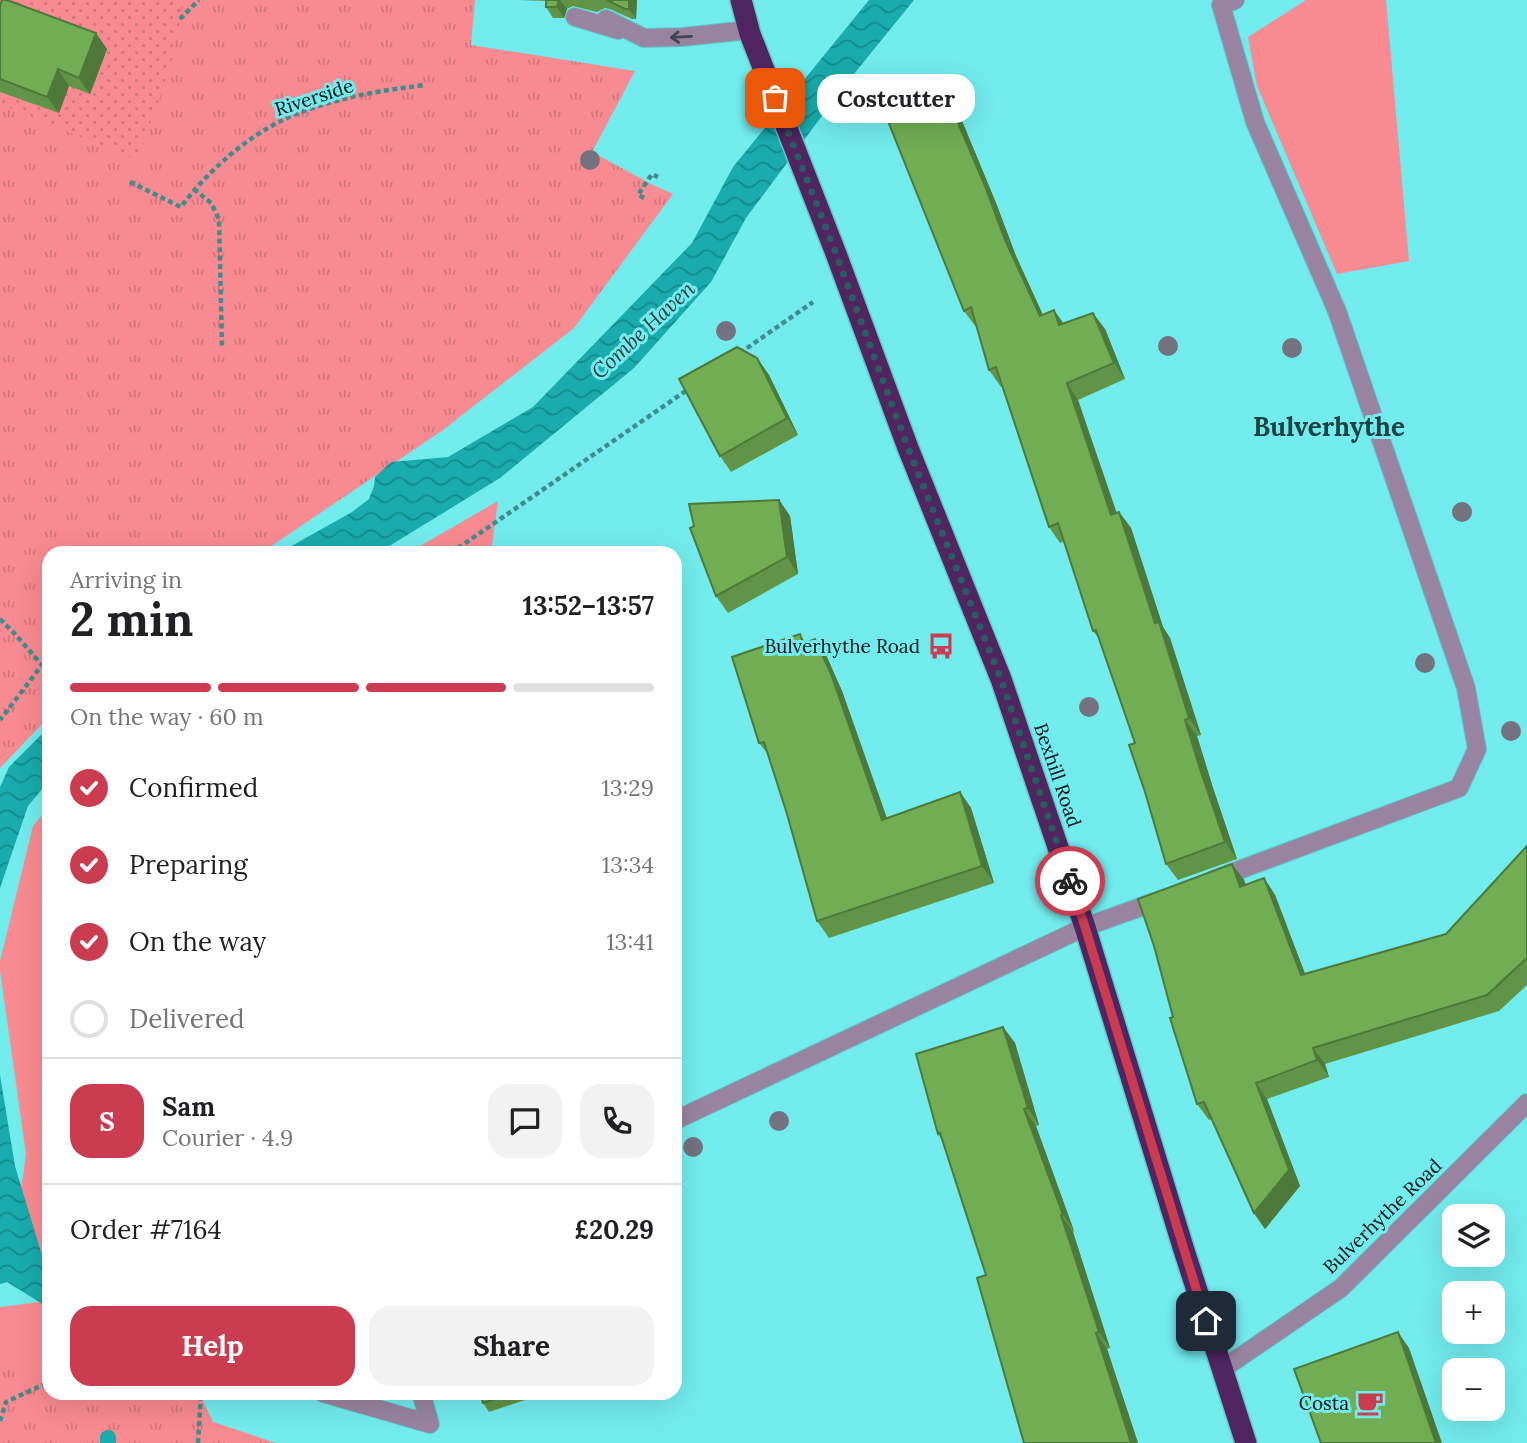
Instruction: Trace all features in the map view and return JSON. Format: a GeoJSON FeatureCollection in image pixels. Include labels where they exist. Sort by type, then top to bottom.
{"type":"FeatureCollection","features":[{"type":"Feature","properties":{"kind":"highway"},"geometry":{"type":"LineString","coordinates":[[741,0],[748,30]]}},
{"type":"Feature","properties":{"kind":"highway","name":"Bexhill Road"},"geometry":{"type":"LineString","coordinates":[[748,30],[835,251],[908,448],[1001,679],[1085,927],[1221,1370],[1246,1443]]}},
{"type":"Feature","properties":{"kind":"street"},"geometry":{"type":"LineString","coordinates":[[1201,884],[1459,789],[1477,749],[1466,688],[1337,311],[1255,122],[1221,5],[1235,0]]}},
{"type":"Feature","properties":{"kind":"street"},"geometry":{"type":"LineString","coordinates":[[575,18],[644,38],[748,30]]}},
{"type":"Feature","properties":{"kind":"street"},"geometry":{"type":"LineString","coordinates":[[606,19],[644,38]]}},
{"type":"Feature","properties":{"kind":"street"},"geometry":{"type":"LineString","coordinates":[[682,1117],[1085,927],[1176,894]]}},
{"type":"Feature","properties":{"kind":"street","name":"Bulverhythe Road"},"geometry":{"type":"LineString","coordinates":[[1221,1370],[1341,1288],[1525,1110]]}},
{"type":"Feature","properties":{"kind":"street"},"geometry":{"type":"LineString","coordinates":[[347,1400],[430,1424],[423,1400]]}},
{"type":"Feature","properties":{"kind":"path"},"geometry":{"type":"LineString","coordinates":[[180,19],[199,0]]}},
{"type":"Feature","properties":{"kind":"path","name":"Riverside"},"geometry":{"type":"LineString","coordinates":[[130,182],[181,207],[211,172],[249,140],[283,119],[344,99],[424,85]]}},
{"type":"Feature","properties":{"kind":"path"},"geometry":{"type":"LineString","coordinates":[[644,198],[638,195],[646,181],[652,174],[658,177]]}},
{"type":"Feature","properties":{"kind":"path"},"geometry":{"type":"LineString","coordinates":[[194,189],[211,203],[219,219],[222,347]]}},
{"type":"Feature","properties":{"kind":"path"},"geometry":{"type":"LineString","coordinates":[[733,358],[846,280]]}},
{"type":"Feature","properties":{"kind":"path"},"geometry":{"type":"LineString","coordinates":[[461,546],[699,382]]}},
{"type":"Feature","properties":{"kind":"path"},"geometry":{"type":"LineString","coordinates":[[0,619],[42,665],[0,720]]}},
{"type":"Feature","properties":{"kind":"path"},"geometry":{"type":"LineString","coordinates":[[0,1421],[6,1402],[42,1385]]}},
{"type":"Feature","properties":{"kind":"path"},"geometry":{"type":"LineString","coordinates":[[198,1443],[200,1400]]}},
{"type":"Feature","properties":{"kind":"green space"},"geometry":{"type":"Polygon","coordinates":[[[0,0],[475,0],[471,45],[635,71],[592,152],[673,194],[574,328],[443,430],[271,546],[42,546],[42,724],[0,768],[0,0]]]}},
{"type":"Feature","properties":{"kind":"green space"},"geometry":{"type":"Polygon","coordinates":[[[0,0],[181,0],[180,21],[171,61],[137,160],[0,104],[0,0]]]}},
{"type":"Feature","properties":{"kind":"green space"},"geometry":{"type":"Polygon","coordinates":[[[1306,0],[1386,0],[1409,261],[1337,274],[1257,86],[1248,37],[1306,0]]]}},
{"type":"Feature","properties":{"kind":"green space"},"geometry":{"type":"Polygon","coordinates":[[[498,501],[492,546],[420,546],[498,501]]]}},
{"type":"Feature","properties":{"kind":"green space"},"geometry":{"type":"Polygon","coordinates":[[[42,815],[42,1265],[16,1226],[26,1154],[0,971],[0,961],[33,826],[42,815]]]}},
{"type":"Feature","properties":{"kind":"green space"},"geometry":{"type":"Polygon","coordinates":[[[42,1300],[42,1358],[14,1372],[0,1443],[0,1307],[42,1300]]]}},
{"type":"Feature","properties":{"kind":"green space"},"geometry":{"type":"Polygon","coordinates":[[[42,1358],[42,1400],[202,1400],[213,1422],[276,1443],[0,1443],[0,1364],[14,1371],[42,1358]]]}},
{"type":"Feature","properties":{"kind":"water","name":"Combe Haven"},"geometry":{"type":"Polygon","coordinates":[[[869,0],[914,0],[845,85],[746,218],[711,282],[634,368],[500,478],[389,546],[291,546],[352,512],[369,499],[375,477],[391,462],[448,457],[533,407],[692,243],[733,167],[869,0]]]}},
{"type":"Feature","properties":{"kind":"water"},"geometry":{"type":"Polygon","coordinates":[[[42,734],[42,789],[28,806],[0,888],[0,787],[9,767],[42,734]]]}},
{"type":"Feature","properties":{"kind":"water"},"geometry":{"type":"Polygon","coordinates":[[[0,1075],[15,1166],[42,1254],[42,1304],[7,1282],[0,1284],[0,1075]]]}},
{"type":"Feature","properties":{"kind":"building"},"geometry":{"type":"Polygon","coordinates":[[[2,0],[96,33],[79,78],[58,69],[47,97],[0,79],[2,0]]]}},
{"type":"Feature","properties":{"kind":"building"},"geometry":{"type":"Polygon","coordinates":[[[546,0],[559,0],[557,7],[546,7],[546,0]]]}},
{"type":"Feature","properties":{"kind":"building"},"geometry":{"type":"Polygon","coordinates":[[[607,0],[629,0],[629,9],[625,9],[607,0]]]}},
{"type":"Feature","properties":{"kind":"building"},"geometry":{"type":"Polygon","coordinates":[[[938,76],[1005,240],[1040,316],[1054,310],[1059,325],[1093,313],[1114,363],[1067,383],[1111,515],[1119,512],[1155,623],[1159,622],[1189,718],[1185,720],[1225,842],[1166,864],[1129,745],[1135,743],[1096,630],[1093,631],[1058,523],[1049,527],[996,367],[989,370],[971,307],[964,311],[880,101],[938,76]]]}},
{"type":"Feature","properties":{"kind":"building"},"geometry":{"type":"Polygon","coordinates":[[[737,347],[757,358],[787,418],[720,456],[679,379],[737,347]]]}},
{"type":"Feature","properties":{"kind":"building"},"geometry":{"type":"Polygon","coordinates":[[[779,500],[787,557],[716,596],[690,528],[694,526],[689,504],[779,500]]]}},
{"type":"Feature","properties":{"kind":"building"},"geometry":{"type":"Polygon","coordinates":[[[800,634],[803,644],[815,639],[831,674],[882,820],[960,792],[982,866],[817,921],[764,742],[759,743],[732,657],[800,634]]]}},
{"type":"Feature","properties":{"kind":"building"},"geometry":{"type":"Polygon","coordinates":[[[1527,846],[1527,958],[1487,995],[1313,1048],[1317,1060],[1256,1083],[1289,1170],[1254,1213],[1204,1102],[1197,1104],[1170,1018],[1173,1017],[1154,946],[1138,899],[1232,864],[1240,887],[1264,878],[1301,975],[1446,934],[1527,846]]]}},
{"type":"Feature","properties":{"kind":"building"},"geometry":{"type":"Polygon","coordinates":[[[1003,1027],[1028,1108],[1024,1109],[1063,1215],[1099,1332],[1096,1333],[1131,1443],[1024,1443],[977,1278],[986,1275],[940,1133],[938,1134],[916,1054],[1003,1027]]]}},
{"type":"Feature","properties":{"kind":"building","name":"Costa"},"geometry":{"type":"Polygon","coordinates":[[[1398,1332],[1436,1443],[1321,1443],[1294,1369],[1398,1332]]]}},
{"type":"Feature","properties":{"kind":"waterway"},"geometry":{"type":"LineString","coordinates":[[108,1438],[108,1443]]}},
{"type":"Feature","properties":{"kind":"way so far"},"geometry":{"type":"LineString","coordinates":[[775,98],[908,448],[1001,679],[1070,881]]}},
{"type":"Feature","properties":{"kind":"place","name":"Costcutter"},"geometry":{"type":"Point","coordinates":[775,98]}},
{"type":"Feature","properties":{"kind":"place","name":"Bulverhythe Road"},"geometry":{"type":"Point","coordinates":[941,646]}},
{"type":"Feature","properties":{"kind":"place","name":"Costa"},"geometry":{"type":"Point","coordinates":[1370,1403]}},
{"type":"Feature","properties":{"kind":"district","name":"Bulverhythe"},"geometry":{"type":"Point","coordinates":[1329,426]}},
{"type":"Feature","properties":{"kind":"route"},"geometry":{"type":"LineString","coordinates":[[1070,881],[1206,1321]]}}]}
